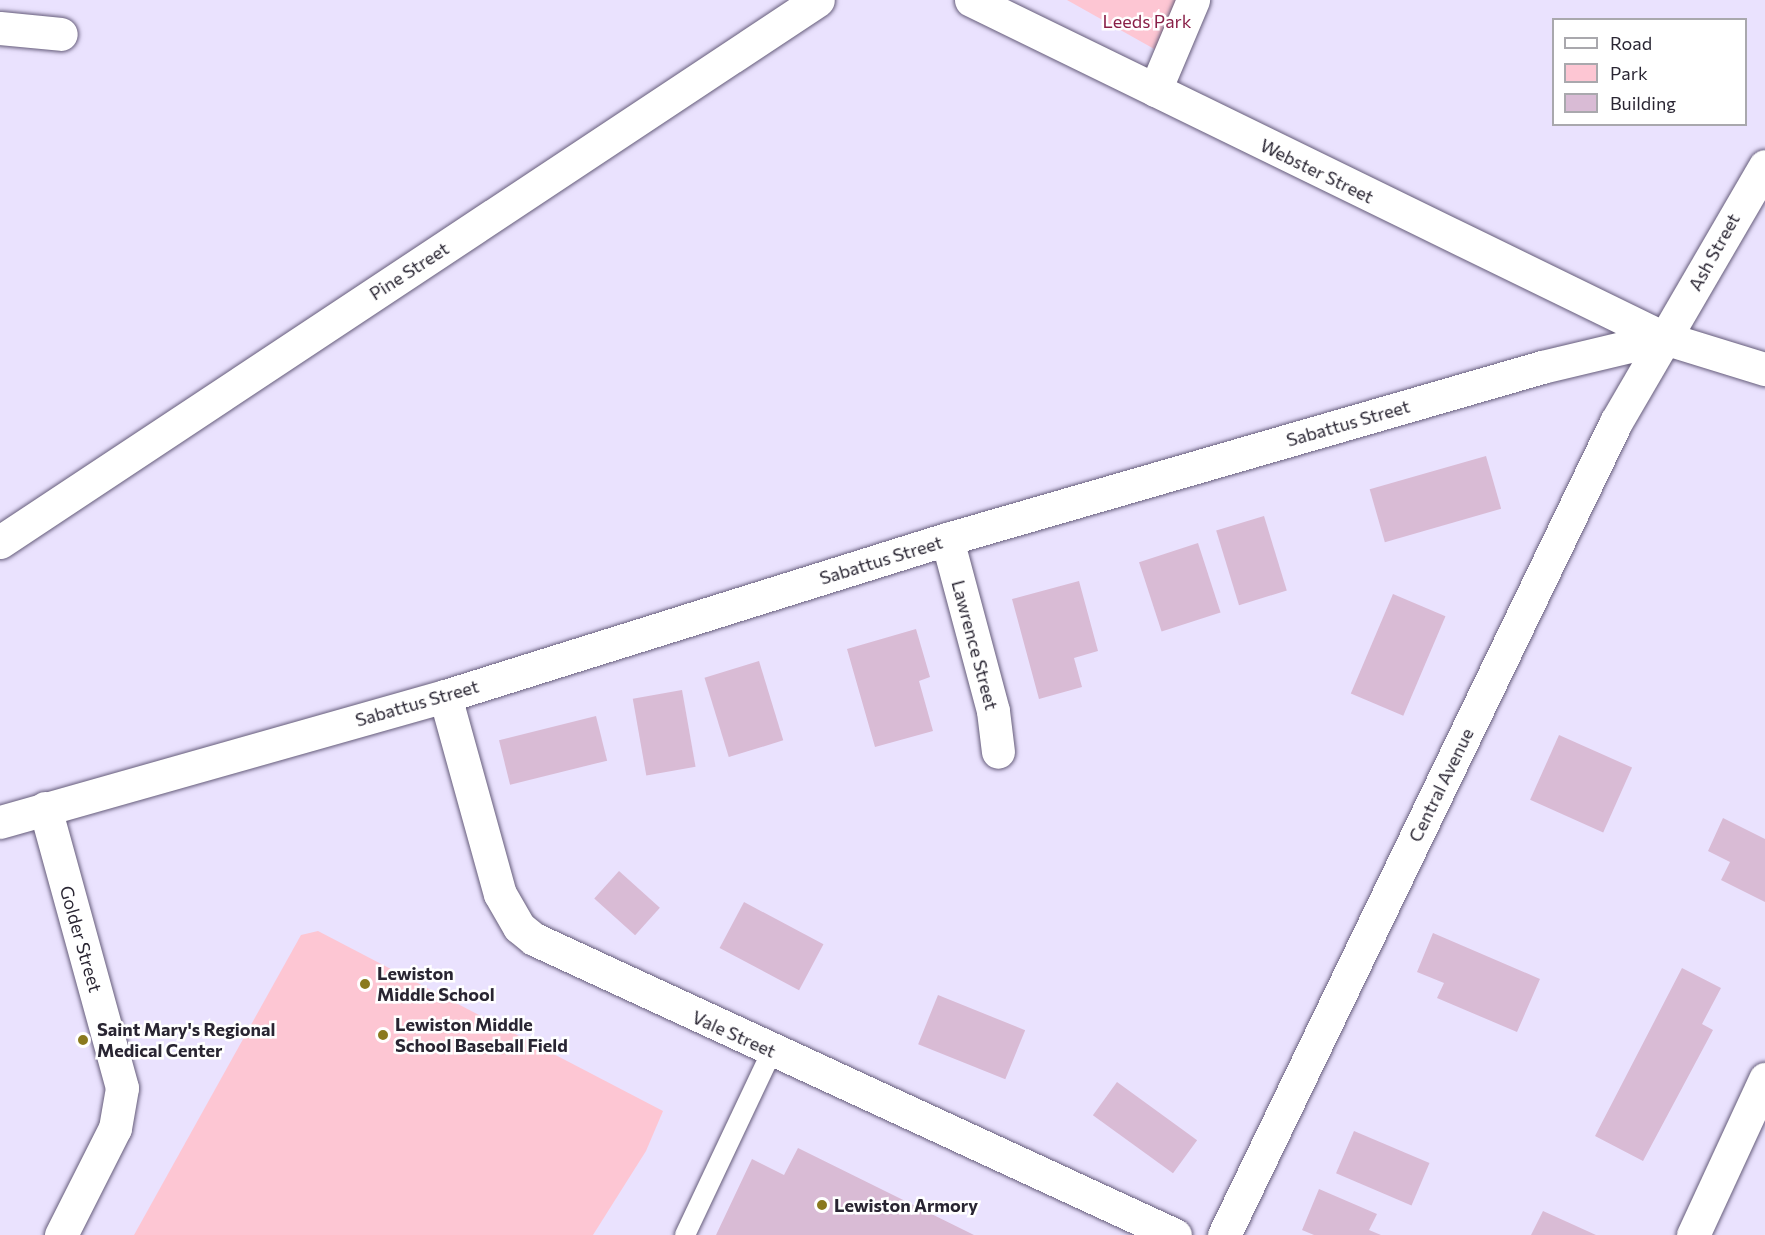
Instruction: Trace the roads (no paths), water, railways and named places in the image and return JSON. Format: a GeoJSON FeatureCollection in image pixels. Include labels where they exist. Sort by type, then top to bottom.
{"type":"FeatureCollection","features":[{"type":"Feature","properties":{"kind":"street","name":"Pine Street"},"geometry":{"type":"LineString","coordinates":[[0,542],[818,0]]}},
{"type":"Feature","properties":{"kind":"street","name":"Webster Street"},"geometry":{"type":"LineString","coordinates":[[971,0],[1664,338]]}},
{"type":"Feature","properties":{"kind":"street"},"geometry":{"type":"LineString","coordinates":[[1155,90],[1193,0]]}},
{"type":"Feature","properties":{"kind":"street"},"geometry":{"type":"LineString","coordinates":[[0,28],[61,34]]}},
{"type":"Feature","properties":{"kind":"street","name":"Ash Street"},"geometry":{"type":"LineString","coordinates":[[1664,338],[1765,166]]}},
{"type":"Feature","properties":{"kind":"street"},"geometry":{"type":"LineString","coordinates":[[1664,338],[1765,369]]}},
{"type":"Feature","properties":{"kind":"street","name":"Sabattus Street"},"geometry":{"type":"LineString","coordinates":[[0,822],[445,696],[947,539],[1542,367],[1664,338]]}},
{"type":"Feature","properties":{"kind":"street","name":"Central Avenue"},"geometry":{"type":"LineString","coordinates":[[1224,1235],[1616,422],[1664,338]]}},
{"type":"Feature","properties":{"kind":"street","name":"Lawrence Street"},"geometry":{"type":"LineString","coordinates":[[947,539],[993,711],[998,752]]}},
{"type":"Feature","properties":{"kind":"street","name":"Vale Street"},"geometry":{"type":"LineString","coordinates":[[445,696],[500,894],[519,927],[647,995],[1175,1235]]}},
{"type":"Feature","properties":{"kind":"street","name":"Golder Street"},"geometry":{"type":"LineString","coordinates":[[45,808],[122,1088],[115,1128],[61,1235]]}},
{"type":"Feature","properties":{"kind":"street"},"geometry":{"type":"LineString","coordinates":[[1693,1235],[1765,1078]]}},
{"type":"Feature","properties":{"kind":"lane"},"geometry":{"type":"LineString","coordinates":[[685,1235],[772,1051]]}},
{"type":"Feature","properties":{"kind":"place","name":"Lewiston Middle School"},"geometry":{"type":"Point","coordinates":[365,984]}},
{"type":"Feature","properties":{"kind":"place","name":"Lewiston Middle School Baseball Field"},"geometry":{"type":"Point","coordinates":[383,1035]}},
{"type":"Feature","properties":{"kind":"place","name":"Saint Mary's Regional Medical Center"},"geometry":{"type":"Point","coordinates":[83,1040]}},
{"type":"Feature","properties":{"kind":"place","name":"Lewiston Armory"},"geometry":{"type":"Point","coordinates":[822,1205]}},
{"type":"Feature","properties":{"kind":"park label","name":"Leeds Park"},"geometry":{"type":"Point","coordinates":[1147,21]}}]}
